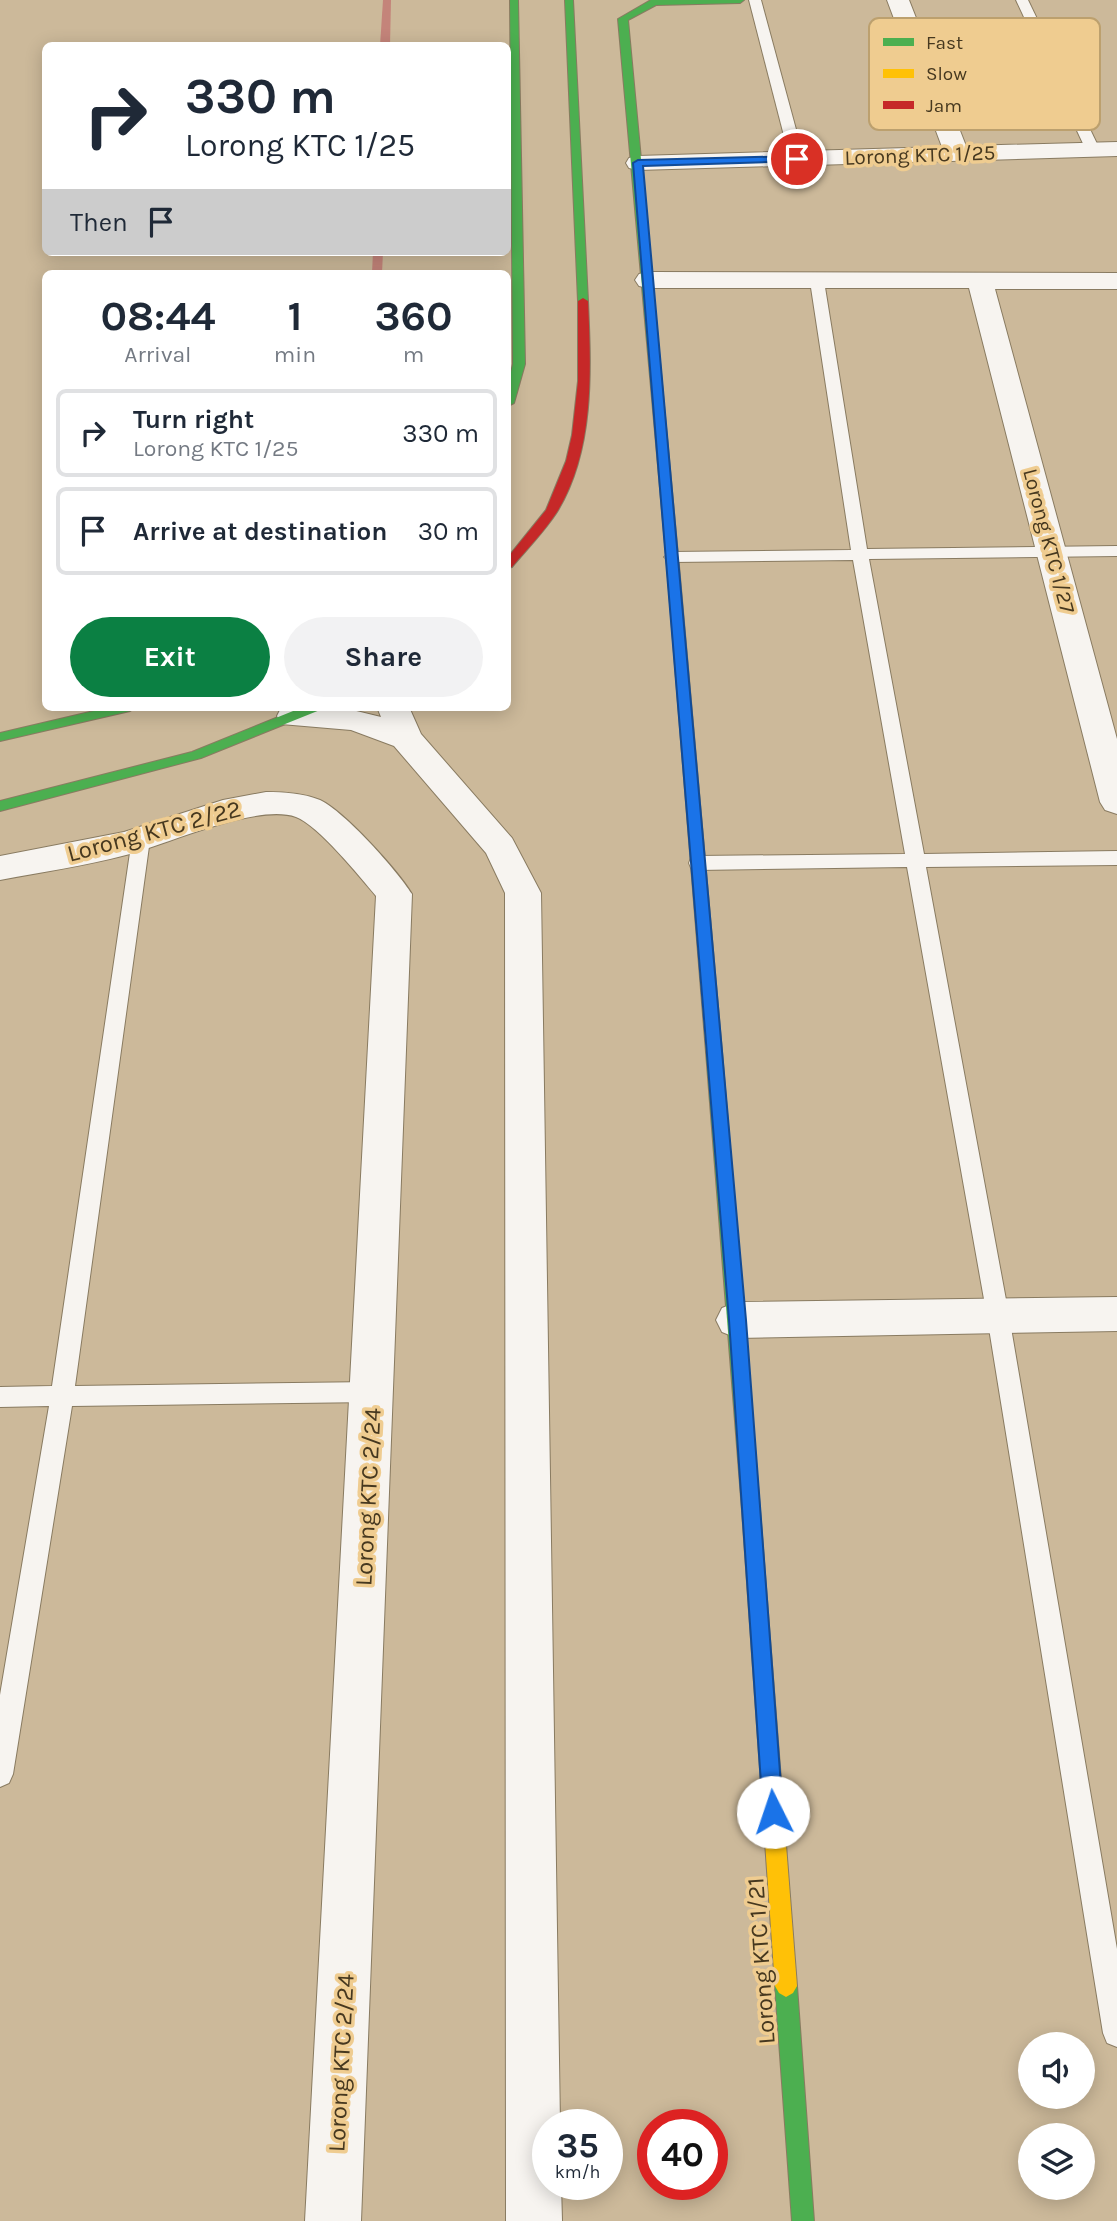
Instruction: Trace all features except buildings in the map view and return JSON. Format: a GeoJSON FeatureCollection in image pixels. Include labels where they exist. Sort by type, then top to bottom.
{"type":"FeatureCollection","features":[{"type":"Feature","properties":{"kind":"street"},"geometry":{"type":"LineString","coordinates":[[511,392],[519,364],[514,0]]}},
{"type":"Feature","properties":{"kind":"street"},"geometry":{"type":"LineString","coordinates":[[511,560],[551,511],[572,465],[586,364],[569,0]]}},
{"type":"Feature","properties":{"kind":"street","name":"Lorong KTC 1/21"},"geometry":{"type":"LineString","coordinates":[[740,0],[654,2],[623,19],[638,163],[737,1320],[803,2221]]}},
{"type":"Feature","properties":{"kind":"street"},"geometry":{"type":"LineString","coordinates":[[898,0],[905,18]]}},
{"type":"Feature","properties":{"kind":"street"},"geometry":{"type":"LineString","coordinates":[[948,130],[957,154]]}},
{"type":"Feature","properties":{"kind":"street","name":"Lorong KTC 1/25"},"geometry":{"type":"LineString","coordinates":[[638,163],[1105,150]]}},
{"type":"Feature","properties":{"kind":"street"},"geometry":{"type":"LineString","coordinates":[[648,280],[1117,281]]}},
{"type":"Feature","properties":{"kind":"street","name":"Lorong KTC 1/27"},"geometry":{"type":"LineString","coordinates":[[980,281],[1117,802]]}},
{"type":"Feature","properties":{"kind":"street"},"geometry":{"type":"LineString","coordinates":[[0,737],[113,711]]}},
{"type":"Feature","properties":{"kind":"street"},"geometry":{"type":"LineString","coordinates":[[0,806],[196,755],[304,711],[399,723],[500,847],[523,892],[534,2221]]}},
{"type":"Feature","properties":{"kind":"street","name":"Lorong KTC 2/22"},"geometry":{"type":"LineString","coordinates":[[0,868],[141,839],[247,806],[278,804],[309,808]]}},
{"type":"Feature","properties":{"kind":"street","name":"Lorong KTC 2/24"},"geometry":{"type":"LineString","coordinates":[[309,808],[382,876],[394,894],[333,2221]]}},
{"type":"Feature","properties":{"kind":"street"},"geometry":{"type":"LineString","coordinates":[[737,1320],[1117,1314]]}},
{"type":"Feature","properties":{"kind":"lane"},"geometry":{"type":"LineString","coordinates":[[755,0],[797,159]]}},
{"type":"Feature","properties":{"kind":"lane"},"geometry":{"type":"LineString","coordinates":[[1022,0],[1032,18]]}},
{"type":"Feature","properties":{"kind":"lane"},"geometry":{"type":"LineString","coordinates":[[1094,130],[1105,150]]}},
{"type":"Feature","properties":{"kind":"lane"},"geometry":{"type":"LineString","coordinates":[[817,281],[860,554],[998,1316],[1117,2033]]}},
{"type":"Feature","properties":{"kind":"lane"},"geometry":{"type":"LineString","coordinates":[[672,557],[1117,551]]}},
{"type":"Feature","properties":{"kind":"lane"},"geometry":{"type":"LineString","coordinates":[[0,1774],[62,1396],[141,839]]}},
{"type":"Feature","properties":{"kind":"lane"},"geometry":{"type":"LineString","coordinates":[[698,863],[1117,858]]}},
{"type":"Feature","properties":{"kind":"lane"},"geometry":{"type":"LineString","coordinates":[[0,1397],[373,1392]]}},
{"type":"Feature","properties":{"kind":"waterway"},"geometry":{"type":"LineString","coordinates":[[385,42],[387,0]]}},
{"type":"Feature","properties":{"kind":"waterway"},"geometry":{"type":"LineString","coordinates":[[377,270],[378,256]]}},
{"type":"Feature","properties":{"kind":"traffic: fast"},"geometry":{"type":"LineString","coordinates":[[511,392],[519,364],[514,0]]}},
{"type":"Feature","properties":{"kind":"traffic: fast"},"geometry":{"type":"LineString","coordinates":[[569,0],[583,301]]}},
{"type":"Feature","properties":{"kind":"traffic: fast"},"geometry":{"type":"LineString","coordinates":[[673,566],[623,19],[654,2],[740,0]]}},
{"type":"Feature","properties":{"kind":"traffic: fast"},"geometry":{"type":"LineString","coordinates":[[0,737],[113,711]]}},
{"type":"Feature","properties":{"kind":"traffic: fast"},"geometry":{"type":"LineString","coordinates":[[0,806],[196,755],[305,711]]}},
{"type":"Feature","properties":{"kind":"traffic: fast"},"geometry":{"type":"LineString","coordinates":[[714,1052],[751,1510]]}},
{"type":"Feature","properties":{"kind":"traffic: fast"},"geometry":{"type":"LineString","coordinates":[[786,1986],[803,2221]]}},
{"type":"Feature","properties":{"kind":"traffic: slow"},"geometry":{"type":"LineString","coordinates":[[673,566],[714,1052]]}},
{"type":"Feature","properties":{"kind":"traffic: slow"},"geometry":{"type":"LineString","coordinates":[[751,1510],[786,1986]]}},
{"type":"Feature","properties":{"kind":"traffic: jam"},"geometry":{"type":"LineString","coordinates":[[511,560],[552,510],[572,461],[584,381],[583,301]]}},
{"type":"Feature","properties":{"kind":"route"},"geometry":{"type":"LineString","coordinates":[[773,1812],[737,1320],[638,163],[797,159]]}}]}
